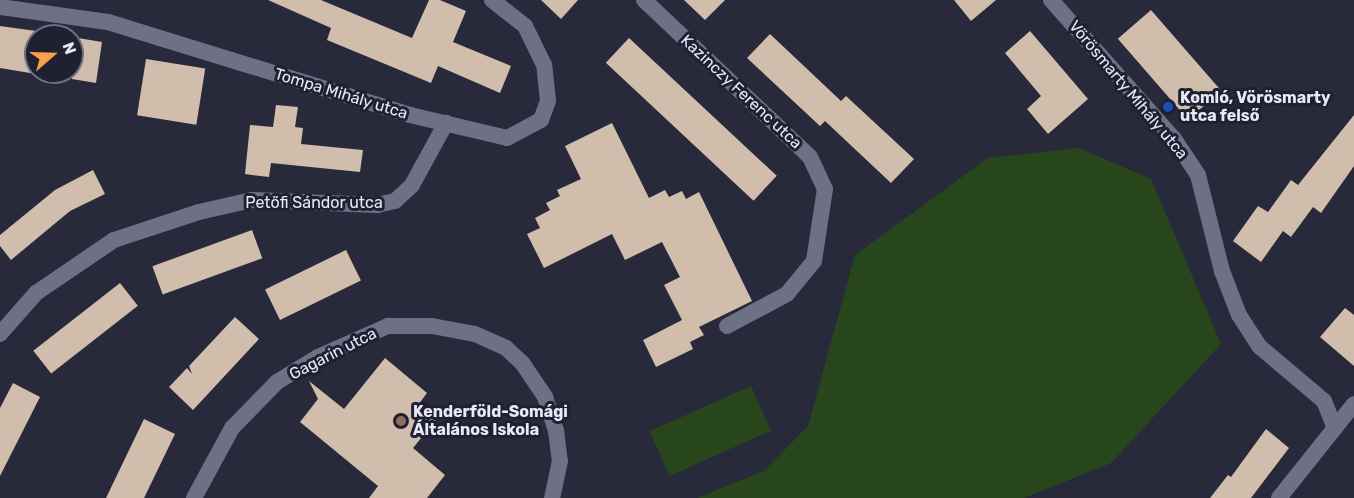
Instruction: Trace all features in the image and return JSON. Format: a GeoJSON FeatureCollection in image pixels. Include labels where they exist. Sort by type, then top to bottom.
{"type":"FeatureCollection","features":[{"type":"Feature","properties":{"kind":"street","name":"Tompa Mihály utca"},"geometry":{"type":"LineString","coordinates":[[0,8],[108,22],[446,123],[507,138],[541,120],[548,101],[544,65],[525,26],[492,0]]}},
{"type":"Feature","properties":{"kind":"street","name":"Kazinczy Ferenc utca"},"geometry":{"type":"LineString","coordinates":[[644,0],[810,157],[825,189],[814,261],[787,294],[727,326]]}},
{"type":"Feature","properties":{"kind":"street","name":"Vörösmarty Mihály utca"},"geometry":{"type":"LineString","coordinates":[[1051,0],[1174,139],[1198,175],[1222,271],[1239,315],[1260,347],[1324,401],[1335,428]]}},
{"type":"Feature","properties":{"kind":"street","name":"Petőfi Sándor utca"},"geometry":{"type":"LineString","coordinates":[[0,334],[36,293],[114,240],[199,212],[252,200],[377,206],[395,201],[412,185],[446,123]]}},
{"type":"Feature","properties":{"kind":"street","name":"Gagarin utca"},"geometry":{"type":"LineString","coordinates":[[194,498],[232,428],[277,382],[318,357],[388,326],[432,326],[476,333],[506,348],[523,364],[545,397],[556,430],[560,461],[552,498]]}},
{"type":"Feature","properties":{"kind":"street"},"geometry":{"type":"LineString","coordinates":[[1279,498],[1354,404]]}},
{"type":"Feature","properties":{"kind":"green space"},"geometry":{"type":"Polygon","coordinates":[[[1079,148],[1151,179],[1221,344],[1111,463],[1024,498],[697,498],[764,471],[808,426],[855,255],[988,158],[1079,148]]]}},
{"type":"Feature","properties":{"kind":"green space"},"geometry":{"type":"Polygon","coordinates":[[[751,386],[771,431],[670,476],[650,431],[751,386]]]}},
{"type":"Feature","properties":{"kind":"building"},"geometry":{"type":"Polygon","coordinates":[[[268,0],[321,0],[412,38],[429,0],[440,0],[466,11],[453,42],[511,66],[500,93],[438,66],[431,83],[327,40],[331,28],[268,0]]]}},
{"type":"Feature","properties":{"kind":"building"},"geometry":{"type":"Polygon","coordinates":[[[541,0],[578,0],[561,19],[541,0]]]}},
{"type":"Feature","properties":{"kind":"building"},"geometry":{"type":"Polygon","coordinates":[[[684,0],[725,0],[705,20],[684,0]]]}},
{"type":"Feature","properties":{"kind":"building"},"geometry":{"type":"Polygon","coordinates":[[[954,0],[996,0],[971,21],[954,0]]]}},
{"type":"Feature","properties":{"kind":"building"},"geometry":{"type":"Polygon","coordinates":[[[1151,10],[1221,91],[1188,120],[1118,39],[1151,10]]]}},
{"type":"Feature","properties":{"kind":"building"},"geometry":{"type":"Polygon","coordinates":[[[0,26],[24,29],[24,72],[0,68],[0,26]]]}},
{"type":"Feature","properties":{"kind":"building"},"geometry":{"type":"Polygon","coordinates":[[[1030,31],[1088,99],[1048,134],[1027,109],[1041,96],[1005,53],[1030,31]]]}},
{"type":"Feature","properties":{"kind":"building"},"geometry":{"type":"Polygon","coordinates":[[[770,34],[841,101],[846,96],[914,159],[891,183],[825,121],[820,126],[747,58],[770,34]]]}},
{"type":"Feature","properties":{"kind":"building"},"geometry":{"type":"Polygon","coordinates":[[[629,38],[777,176],[754,201],[606,63],[629,38]]]}},
{"type":"Feature","properties":{"kind":"building"},"geometry":{"type":"Polygon","coordinates":[[[84,39],[102,42],[96,83],[84,81],[84,39]]]}},
{"type":"Feature","properties":{"kind":"building"},"geometry":{"type":"Polygon","coordinates":[[[146,59],[205,68],[196,125],[137,115],[146,59]]]}},
{"type":"Feature","properties":{"kind":"building"},"geometry":{"type":"Polygon","coordinates":[[[276,105],[298,107],[295,127],[303,128],[301,144],[363,150],[360,172],[271,163],[269,177],[245,174],[250,125],[273,127],[276,105]]]}},
{"type":"Feature","properties":{"kind":"building"},"geometry":{"type":"Polygon","coordinates":[[[1354,115],[1354,166],[1321,213],[1313,207],[1291,237],[1283,231],[1261,262],[1233,241],[1258,206],[1268,212],[1291,180],[1298,185],[1354,115]]]}},
{"type":"Feature","properties":{"kind":"building"},"geometry":{"type":"Polygon","coordinates":[[[612,123],[649,198],[665,190],[669,197],[682,191],[686,199],[699,192],[752,301],[699,327],[704,335],[690,342],[693,349],[656,367],[643,340],[682,320],[664,285],[680,277],[662,242],[625,260],[612,234],[544,268],[527,234],[540,228],[535,218],[550,210],[546,203],[560,196],[557,190],[581,179],[565,146],[612,123]]]}},
{"type":"Feature","properties":{"kind":"building"},"geometry":{"type":"Polygon","coordinates":[[[93,170],[105,194],[70,211],[11,260],[0,246],[0,235],[55,190],[93,170]]]}},
{"type":"Feature","properties":{"kind":"building"},"geometry":{"type":"Polygon","coordinates":[[[252,230],[262,258],[163,294],[152,266],[252,230]]]}},
{"type":"Feature","properties":{"kind":"building"},"geometry":{"type":"Polygon","coordinates":[[[346,250],[361,281],[280,320],[265,289],[346,250]]]}},
{"type":"Feature","properties":{"kind":"building"},"geometry":{"type":"Polygon","coordinates":[[[120,283],[138,306],[51,374],[33,351],[120,283]]]}},
{"type":"Feature","properties":{"kind":"building"},"geometry":{"type":"Polygon","coordinates":[[[1345,308],[1354,315],[1354,366],[1320,337],[1345,308]]]}},
{"type":"Feature","properties":{"kind":"building"},"geometry":{"type":"Polygon","coordinates":[[[235,317],[259,339],[193,410],[169,387],[187,368],[192,374],[189,366],[235,317]]]}},
{"type":"Feature","properties":{"kind":"building"},"geometry":{"type":"Polygon","coordinates":[[[385,358],[427,393],[418,405],[436,420],[413,448],[445,475],[427,498],[369,498],[378,486],[300,422],[318,399],[309,381],[344,409],[385,358]]]}},
{"type":"Feature","properties":{"kind":"building"},"geometry":{"type":"Polygon","coordinates":[[[13,383],[40,397],[0,476],[0,408],[13,383]]]}},
{"type":"Feature","properties":{"kind":"building"},"geometry":{"type":"Polygon","coordinates":[[[144,419],[175,434],[144,498],[106,498],[144,419]]]}},
{"type":"Feature","properties":{"kind":"building"},"geometry":{"type":"Polygon","coordinates":[[[1266,429],[1289,448],[1251,498],[1210,498],[1228,475],[1231,477],[1266,429]]]}},
{"type":"Feature","properties":{"kind":"place","name":"Komló, Vörösmarty utca felső"},"geometry":{"type":"Point","coordinates":[1168,107]}},
{"type":"Feature","properties":{"kind":"place","name":"Kenderföld-Somági Általános Iskola"},"geometry":{"type":"Point","coordinates":[401,421]}}]}
